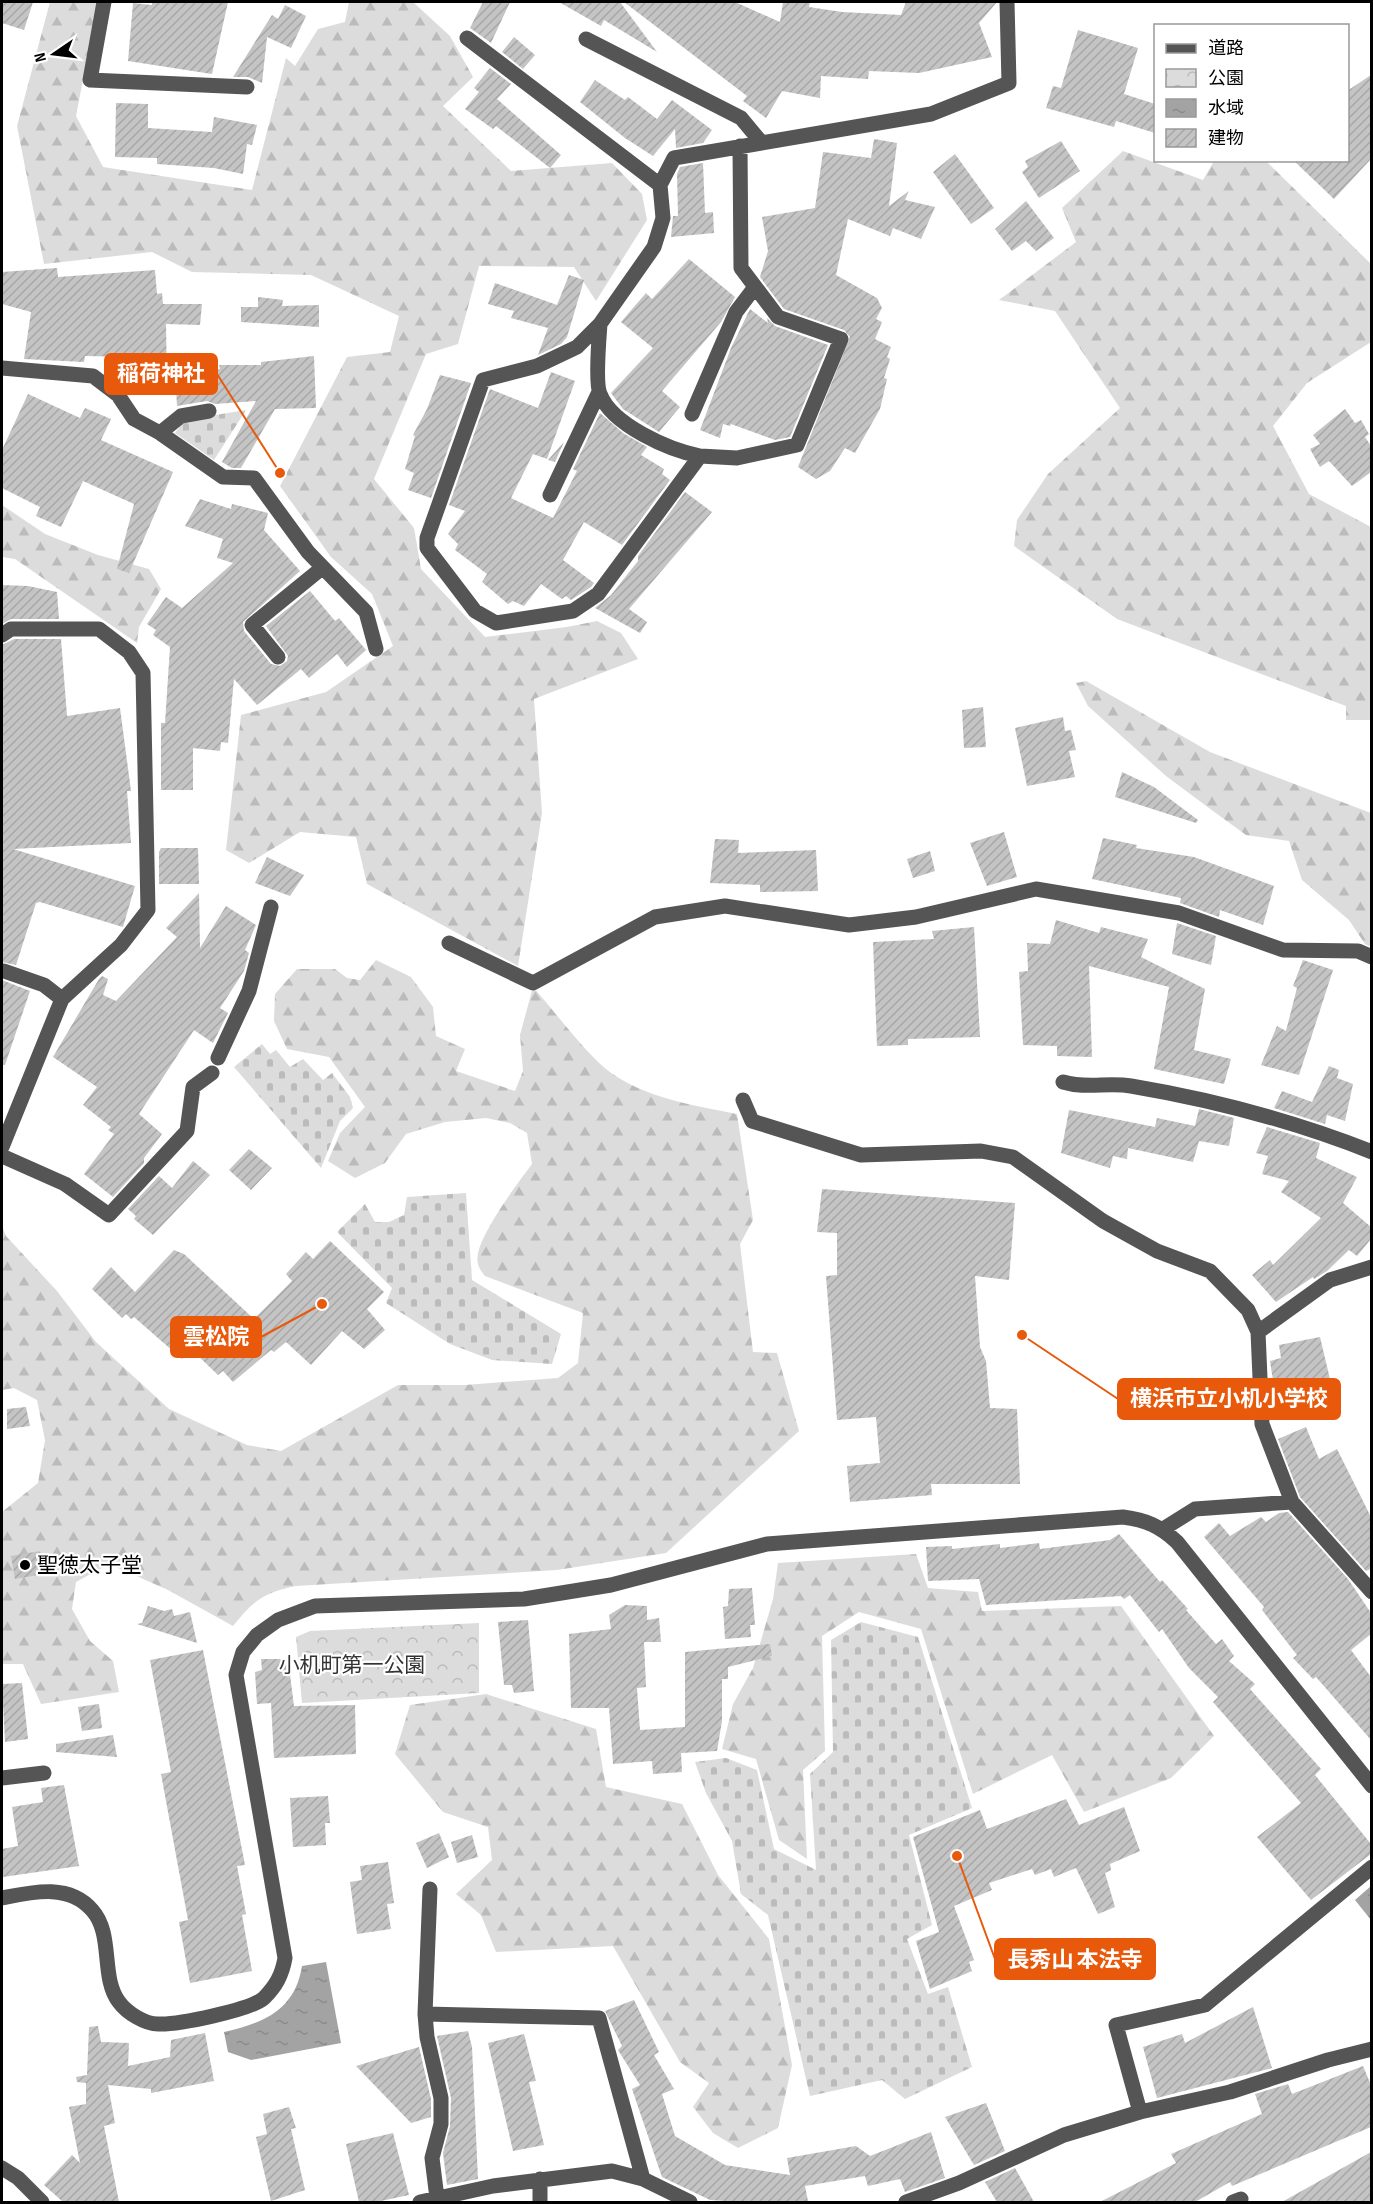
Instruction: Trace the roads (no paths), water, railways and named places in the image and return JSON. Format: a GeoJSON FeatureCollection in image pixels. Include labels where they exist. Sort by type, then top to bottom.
{"type":"FeatureCollection","features":[{"type":"Feature","properties":{"kind":"street"},"geometry":{"type":"LineString","coordinates":[[104,2],[90,80],[247,87]]}},
{"type":"Feature","properties":{"kind":"street"},"geometry":{"type":"LineString","coordinates":[[700,456],[598,594],[573,611],[496,623],[475,611],[427,548],[428,538],[483,380],[537,366],[577,346],[600,324],[654,247],[663,218],[660,185],[674,158],[932,114],[1009,83],[1007,2]]}},
{"type":"Feature","properties":{"kind":"street"},"geometry":{"type":"LineString","coordinates":[[466,38],[660,185]]}},
{"type":"Feature","properties":{"kind":"street"},"geometry":{"type":"LineString","coordinates":[[586,39],[741,118],[761,142]]}},
{"type":"Feature","properties":{"kind":"street"},"geometry":{"type":"LineString","coordinates":[[599,392],[610,411],[675,451],[700,456],[737,458],[797,445],[841,339],[778,317],[741,268],[740,146]]}},
{"type":"Feature","properties":{"kind":"street"},"geometry":{"type":"LineString","coordinates":[[692,414],[736,312],[755,287]]}},
{"type":"Feature","properties":{"kind":"street"},"geometry":{"type":"LineString","coordinates":[[550,495],[599,392],[600,324]]}},
{"type":"Feature","properties":{"kind":"street"},"geometry":{"type":"LineString","coordinates":[[2,368],[93,376],[118,395],[134,420],[160,433],[223,477],[254,478],[322,568],[366,612],[376,649]]}},
{"type":"Feature","properties":{"kind":"street"},"geometry":{"type":"LineString","coordinates":[[160,433],[181,416],[209,411]]}},
{"type":"Feature","properties":{"kind":"street"},"geometry":{"type":"LineString","coordinates":[[278,657],[252,625],[322,568]]}},
{"type":"Feature","properties":{"kind":"street"},"geometry":{"type":"LineString","coordinates":[[2,635],[11,629],[99,629],[129,652],[143,673],[155,909],[121,945],[62,999],[2,1147]]}},
{"type":"Feature","properties":{"kind":"street"},"geometry":{"type":"LineString","coordinates":[[449,943],[533,983],[655,917],[725,906],[849,925],[916,917],[1036,889],[1179,913],[1283,950],[1358,951],[1371,957]]}},
{"type":"Feature","properties":{"kind":"street"},"geometry":{"type":"LineString","coordinates":[[218,1058],[249,991],[271,907]]}},
{"type":"Feature","properties":{"kind":"street"},"geometry":{"type":"LineString","coordinates":[[4,970],[44,985],[62,999]]}},
{"type":"Feature","properties":{"kind":"street"},"geometry":{"type":"LineString","coordinates":[[2,1156],[65,1184],[109,1215],[187,1131],[193,1087],[212,1073]]}},
{"type":"Feature","properties":{"kind":"street"},"geometry":{"type":"LineString","coordinates":[[1063,1082],[1077,1086],[1129,1086],[1244,1109],[1319,1131],[1371,1152]]}},
{"type":"Feature","properties":{"kind":"street"},"geometry":{"type":"LineString","coordinates":[[743,1100],[752,1121],[861,1155],[981,1151],[1013,1157],[1103,1221],[1156,1251],[1210,1271],[1248,1310],[1258,1332],[1262,1424],[1292,1502],[1371,1592]]}},
{"type":"Feature","properties":{"kind":"street"},"geometry":{"type":"LineString","coordinates":[[1258,1332],[1330,1280],[1371,1268]]}},
{"type":"Feature","properties":{"kind":"street"},"geometry":{"type":"LineString","coordinates":[[1163,1529],[1195,1509],[1292,1502]]}},
{"type":"Feature","properties":{"kind":"street"},"geometry":{"type":"LineString","coordinates":[[2,1898],[42,1890],[56,1892],[74,1898],[93,1911],[100,1927],[113,1990],[119,2003],[143,2020],[158,2024],[243,2010],[262,2000],[283,1972],[285,1958],[236,1675],[243,1652],[257,1635],[294,1612],[315,1606],[524,1599],[611,1585],[767,1544],[1123,1517],[1146,1520],[1163,1529],[1177,1542],[1371,1786]]}},
{"type":"Feature","properties":{"kind":"street"},"geometry":{"type":"LineString","coordinates":[[2,1778],[44,1773]]}},
{"type":"Feature","properties":{"kind":"street"},"geometry":{"type":"LineString","coordinates":[[1140,2112],[1116,2025],[1205,2005],[1371,1867]]}},
{"type":"Feature","properties":{"kind":"street"},"geometry":{"type":"LineString","coordinates":[[430,1889],[425,2014],[427,2037],[441,2098],[441,2124],[432,2158],[437,2198]]}},
{"type":"Feature","properties":{"kind":"street"},"geometry":{"type":"LineString","coordinates":[[425,2014],[599,2018],[643,2179]]}},
{"type":"Feature","properties":{"kind":"street"},"geometry":{"type":"LineString","coordinates":[[906,2202],[959,2183],[1064,2135],[1140,2112],[1230,2092],[1328,2060],[1371,2049]]}},
{"type":"Feature","properties":{"kind":"street"},"geometry":{"type":"LineString","coordinates":[[2,2168],[18,2178],[42,2202]]}},
{"type":"Feature","properties":{"kind":"street"},"geometry":{"type":"LineString","coordinates":[[420,2202],[540,2179],[612,2171],[643,2179],[690,2202]]}},
{"type":"Feature","properties":{"kind":"street"},"geometry":{"type":"LineString","coordinates":[[540,2179],[540,2202]]}},
{"type":"Feature","properties":{"kind":"water"},"geometry":{"type":"Polygon","coordinates":[[[1371,1886],[1371,1920],[1355,1900],[1371,1886]]]}},
{"type":"Feature","properties":{"kind":"water"},"geometry":{"type":"Polygon","coordinates":[[[326,1962],[341,2043],[251,2060],[228,2052],[224,2032],[252,2024],[275,2012],[292,1994],[302,1966],[326,1962]]]}},
{"type":"Feature","properties":{"kind":"place","name":"稲荷神社"},"geometry":{"type":"Point","coordinates":[280,473]}},
{"type":"Feature","properties":{"kind":"place","name":"雲松院"},"geometry":{"type":"Point","coordinates":[322,1304]}},
{"type":"Feature","properties":{"kind":"place","name":"横浜市立小机小学校"},"geometry":{"type":"Point","coordinates":[1022,1335]}},
{"type":"Feature","properties":{"kind":"place","name":"聖徳太子堂"},"geometry":{"type":"Point","coordinates":[25,1565]}},
{"type":"Feature","properties":{"kind":"place","name":"長秀山 本法寺"},"geometry":{"type":"Point","coordinates":[957,1856]}},
{"type":"Feature","properties":{"kind":"park label","name":"小机町第一公園"},"geometry":{"type":"Point","coordinates":[352,1665]}}]}
